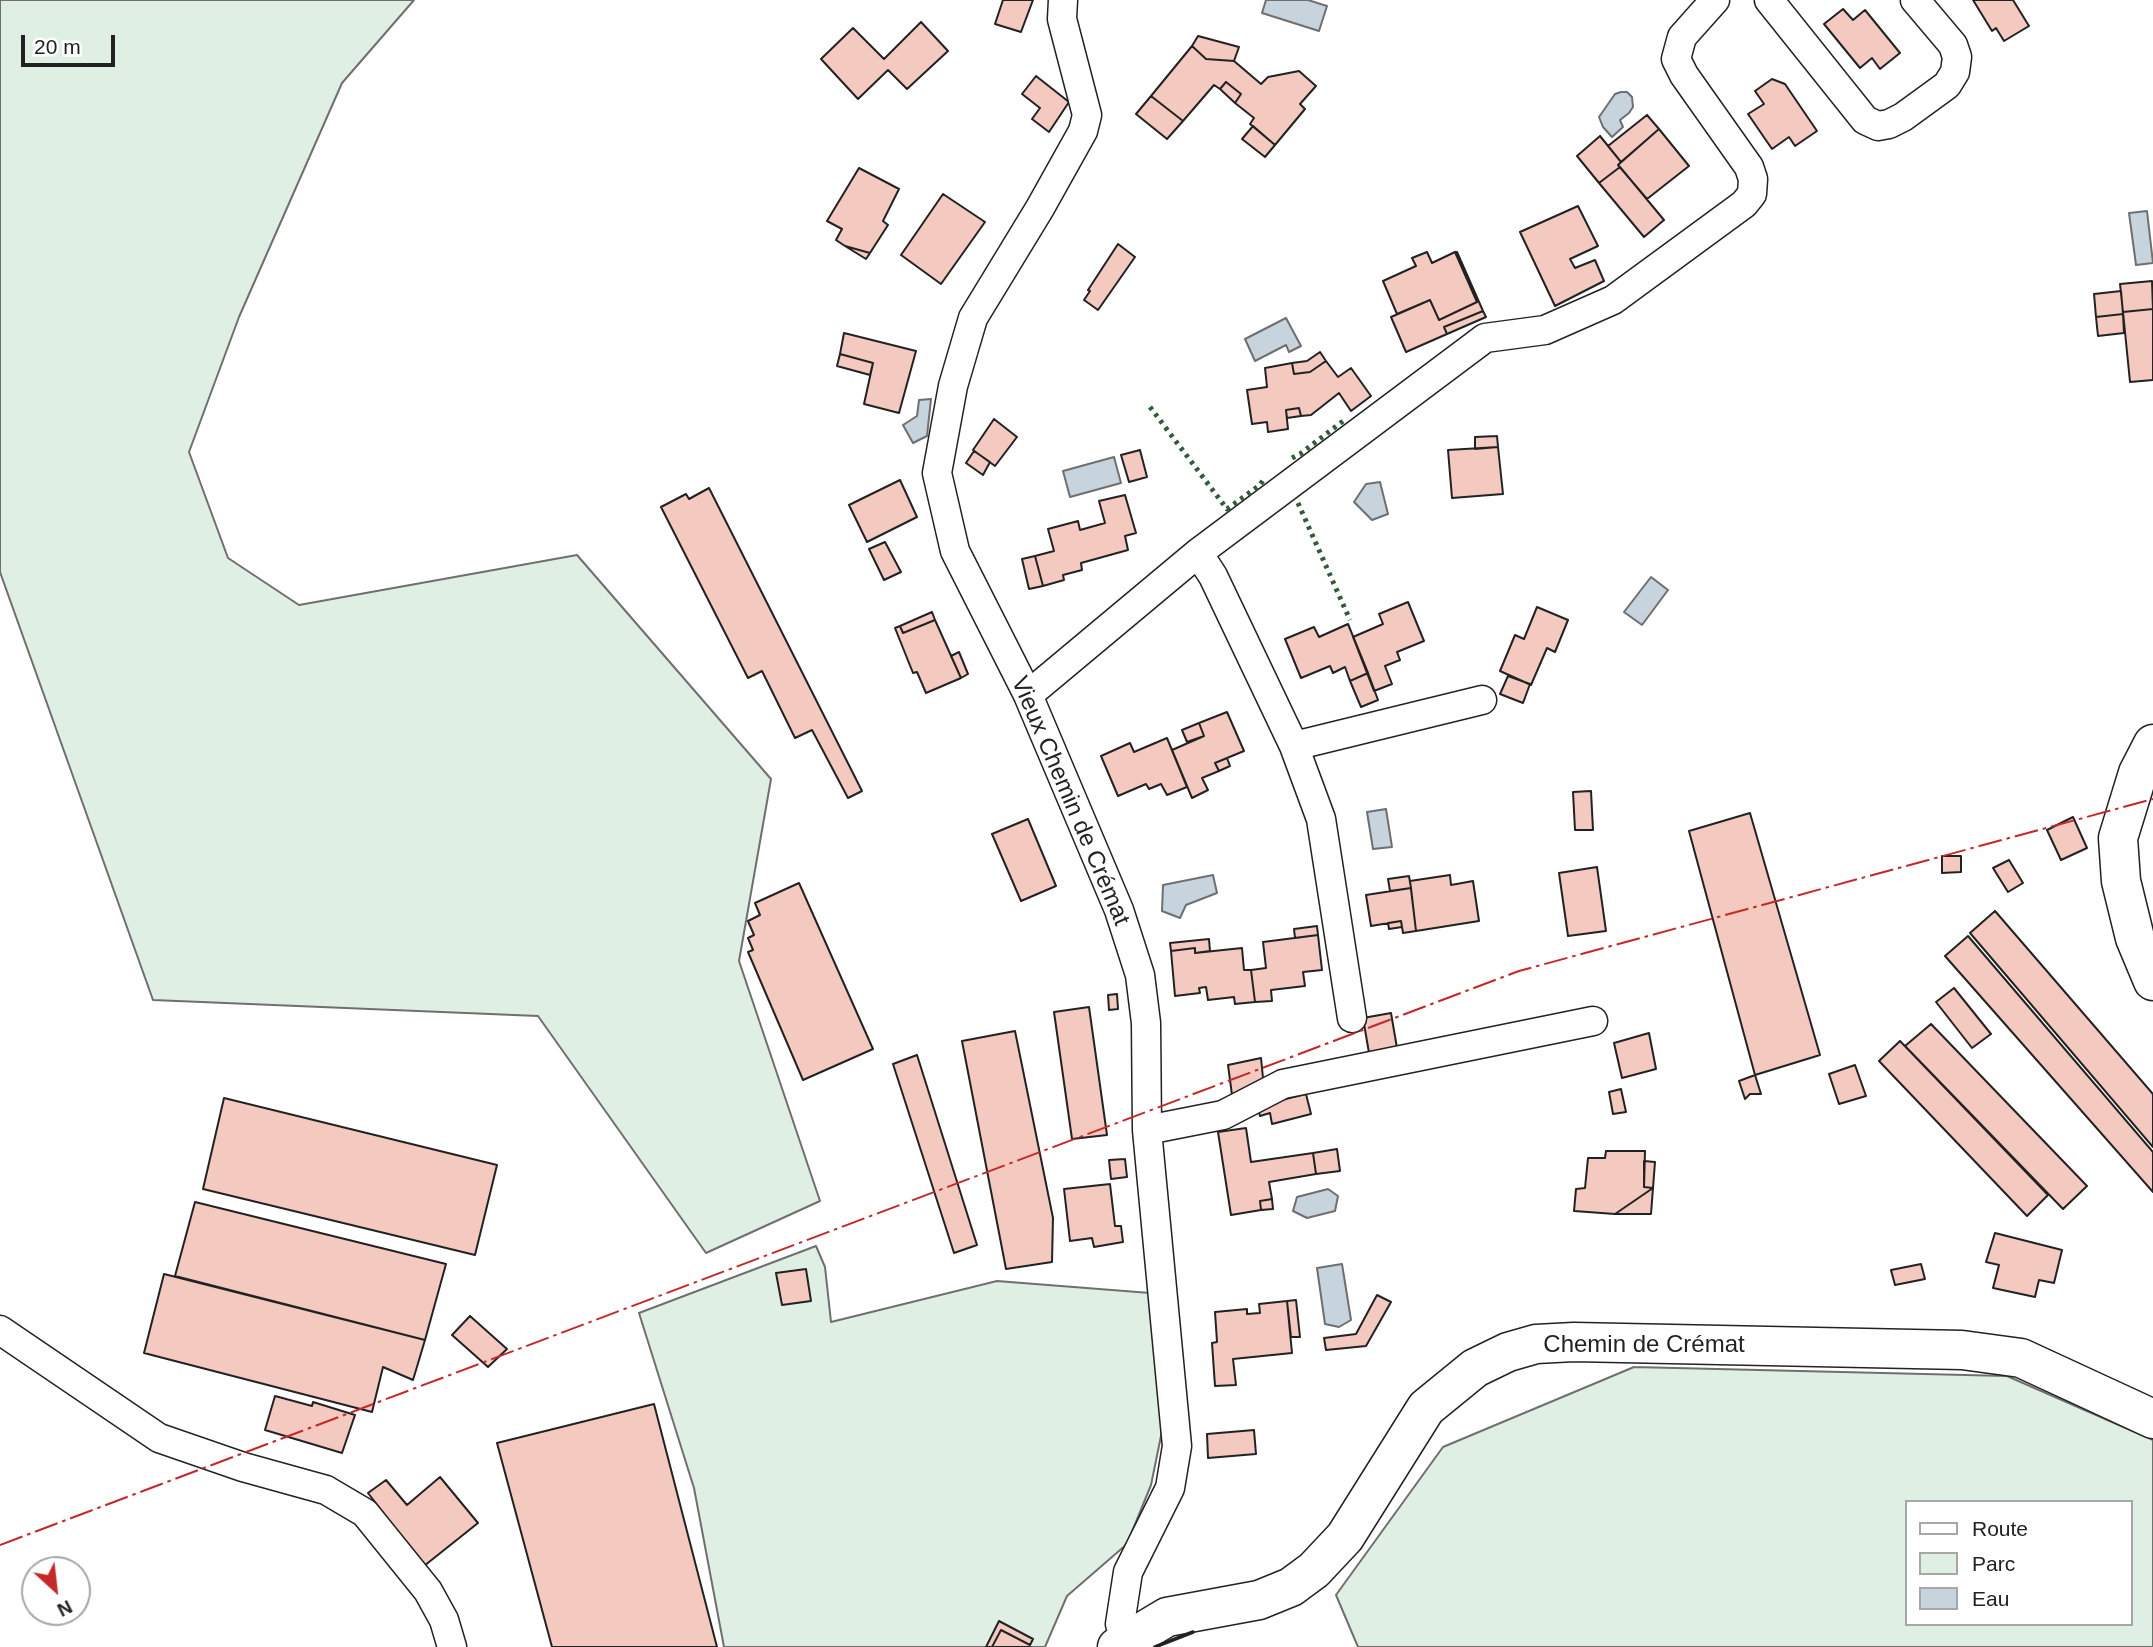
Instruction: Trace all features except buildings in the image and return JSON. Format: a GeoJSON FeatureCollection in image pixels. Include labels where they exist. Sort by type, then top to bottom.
{"type":"FeatureCollection","features":[{"type":"Feature","properties":{"kind":"street","name":"Vieux Chemin de Crémat"},"geometry":{"type":"LineString","coordinates":[[1063,0],[1062,19],[1087,115],[1083,131],[973,318],[953,386],[937,473],[955,551],[1028,695],[1119,909],[1140,975],[1146,1023],[1147,1130],[1177,1446],[1170,1489],[1128,1572],[1120,1624],[1121,1644]]}},
{"type":"Feature","properties":{"kind":"street"},"geometry":{"type":"LineString","coordinates":[[1028,695],[1198,553],[1485,338],[1545,330],[1613,300],[1744,204],[1752,194],[1753,179],[1749,167],[1684,75],[1676,59],[1682,37],[1716,0]]}},
{"type":"Feature","properties":{"kind":"street"},"geometry":{"type":"LineString","coordinates":[[1769,0],[1866,120],[1878,126],[1903,117],[1947,85],[1955,72],[1957,57],[1953,45],[1915,0]]}},
{"type":"Feature","properties":{"kind":"street"},"geometry":{"type":"LineString","coordinates":[[1198,553],[1213,576],[1294,747],[1321,819],[1352,1018]]}},
{"type":"Feature","properties":{"kind":"street"},"geometry":{"type":"LineString","coordinates":[[1294,747],[1482,700]]}},
{"type":"Feature","properties":{"kind":"street"},"geometry":{"type":"LineString","coordinates":[[2153,744],[2138,773],[2118,838],[2121,881],[2135,938],[2153,981]]}},
{"type":"Feature","properties":{"kind":"street"},"geometry":{"type":"LineString","coordinates":[[1147,1130],[1223,1115],[1283,1084],[1592,1021]]}},
{"type":"Feature","properties":{"kind":"street"},"geometry":{"type":"LineString","coordinates":[[0,1330],[159,1438],[243,1467],[326,1490],[365,1513],[428,1591],[444,1620],[452,1647]]}},
{"type":"Feature","properties":{"kind":"street","name":"Chemin de Crémat"},"geometry":{"type":"LineString","coordinates":[[1121,1644],[1167,1617],[1259,1600],[1291,1587],[1314,1570],[1345,1537],[1426,1408],[1475,1368],[1508,1352],[1536,1344],[1574,1342],[1962,1350],[2021,1358],[2153,1419]]}},
{"type":"Feature","properties":{"kind":"green space"},"geometry":{"type":"Polygon","coordinates":[[[0,0],[414,0],[342,83],[239,317],[189,452],[228,558],[299,605],[577,555],[771,779],[739,961],[820,1201],[706,1253],[538,1016],[153,1000],[0,572],[0,0]]]}},
{"type":"Feature","properties":{"kind":"green space"},"geometry":{"type":"Polygon","coordinates":[[[816,1246],[825,1267],[831,1322],[997,1281],[1150,1293],[1161,1390],[1161,1436],[1151,1485],[1127,1544],[1067,1596],[1045,1647],[724,1647],[694,1488],[639,1313],[816,1246]]]}},
{"type":"Feature","properties":{"kind":"green space"},"geometry":{"type":"Polygon","coordinates":[[[1634,1367],[2007,1376],[2153,1440],[2153,1647],[1358,1647],[1336,1595],[1443,1447],[1634,1367]]]}},
{"type":"Feature","properties":{"kind":"water"},"geometry":{"type":"Polygon","coordinates":[[[1266,0],[1308,0],[1327,6],[1319,31],[1262,13],[1266,0]]]}},
{"type":"Feature","properties":{"kind":"water"},"geometry":{"type":"Polygon","coordinates":[[[1627,92],[1632,97],[1633,107],[1620,120],[1623,127],[1612,137],[1599,117],[1615,94],[1627,92]]]}},
{"type":"Feature","properties":{"kind":"water"},"geometry":{"type":"Polygon","coordinates":[[[2147,211],[2153,263],[2136,265],[2129,213],[2147,211]]]}},
{"type":"Feature","properties":{"kind":"water"},"geometry":{"type":"Polygon","coordinates":[[[1286,318],[1301,346],[1289,352],[1286,345],[1255,361],[1245,339],[1286,318]]]}},
{"type":"Feature","properties":{"kind":"water"},"geometry":{"type":"Polygon","coordinates":[[[931,399],[927,436],[913,443],[903,425],[917,416],[919,400],[931,399]]]}},
{"type":"Feature","properties":{"kind":"water"},"geometry":{"type":"Polygon","coordinates":[[[1114,457],[1121,483],[1070,497],[1063,471],[1114,457]]]}},
{"type":"Feature","properties":{"kind":"water"},"geometry":{"type":"Polygon","coordinates":[[[1380,482],[1388,514],[1372,520],[1354,502],[1366,484],[1380,482]]]}},
{"type":"Feature","properties":{"kind":"water"},"geometry":{"type":"Polygon","coordinates":[[[1651,577],[1668,590],[1642,625],[1624,612],[1651,577]]]}},
{"type":"Feature","properties":{"kind":"water"},"geometry":{"type":"Polygon","coordinates":[[[1386,809],[1392,847],[1373,849],[1367,812],[1386,809]]]}},
{"type":"Feature","properties":{"kind":"water"},"geometry":{"type":"Polygon","coordinates":[[[1213,875],[1217,893],[1186,905],[1180,918],[1162,911],[1163,885],[1213,875]]]}},
{"type":"Feature","properties":{"kind":"water"},"geometry":{"type":"Polygon","coordinates":[[[1328,1189],[1338,1196],[1335,1211],[1307,1218],[1293,1211],[1297,1197],[1328,1189]]]}},
{"type":"Feature","properties":{"kind":"water"},"geometry":{"type":"Polygon","coordinates":[[[1342,1264],[1351,1320],[1339,1327],[1325,1324],[1317,1268],[1342,1264]]]}},
{"type":"Feature","properties":{"kind":"hedge"},"geometry":{"type":"LineString","coordinates":[[1150,407],[1227,509],[1260,485],[1265,477]]}},
{"type":"Feature","properties":{"kind":"hedge"},"geometry":{"type":"LineString","coordinates":[[1292,458],[1347,418]]}},
{"type":"Feature","properties":{"kind":"hedge"},"geometry":{"type":"LineString","coordinates":[[1298,503],[1350,620]]}},
{"type":"Feature","properties":{"kind":"wall"},"geometry":{"type":"LineString","coordinates":[[1155,1647],[1193,1632]]}},
{"type":"Feature","properties":{"kind":"power"},"geometry":{"type":"LineString","coordinates":[[0,1545],[1519,971],[2153,799]]}}]}
